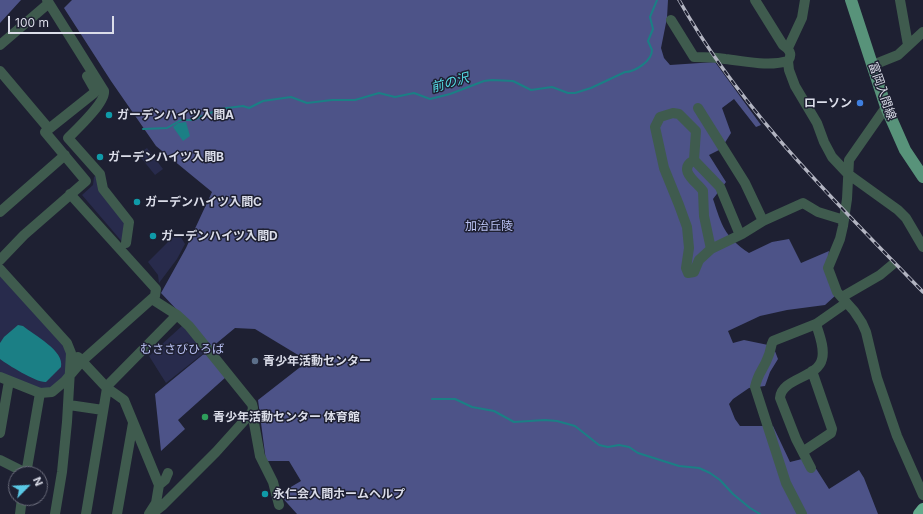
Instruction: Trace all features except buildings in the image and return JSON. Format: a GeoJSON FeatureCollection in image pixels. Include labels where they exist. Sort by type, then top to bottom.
{"type":"FeatureCollection","features":[{"type":"Feature","properties":{"kind":"highway"},"geometry":{"type":"LineString","coordinates":[[919,514],[923,509]]}},
{"type":"Feature","properties":{"kind":"main road","name":"富岡入間線"},"geometry":{"type":"LineString","coordinates":[[851,0],[886,107],[905,150],[923,177]]}},
{"type":"Feature","properties":{"kind":"street"},"geometry":{"type":"LineString","coordinates":[[756,0],[783,44],[788,48],[790,53],[790,58],[788,61],[789,70],[796,86],[817,123],[824,142],[832,157],[848,174],[898,210],[906,218],[923,247]]}},
{"type":"Feature","properties":{"kind":"street"},"geometry":{"type":"LineString","coordinates":[[788,48],[802,18],[805,0]]}},
{"type":"Feature","properties":{"kind":"street"},"geometry":{"type":"LineString","coordinates":[[900,0],[908,45]]}},
{"type":"Feature","properties":{"kind":"street"},"geometry":{"type":"LineString","coordinates":[[0,45],[48,2],[104,91],[104,97],[84,123],[68,138],[100,174],[103,189],[130,222],[126,243]]}},
{"type":"Feature","properties":{"kind":"street"},"geometry":{"type":"LineString","coordinates":[[671,20],[694,57],[722,58],[764,63],[788,61]]}},
{"type":"Feature","properties":{"kind":"street"},"geometry":{"type":"LineString","coordinates":[[873,66],[898,55],[923,32]]}},
{"type":"Feature","properties":{"kind":"street"},"geometry":{"type":"LineString","coordinates":[[0,260],[24,235],[86,181],[46,132],[94,93],[95,90],[79,63]]}},
{"type":"Feature","properties":{"kind":"street"},"geometry":{"type":"LineString","coordinates":[[0,71],[49,129]]}},
{"type":"Feature","properties":{"kind":"street"},"geometry":{"type":"LineString","coordinates":[[886,107],[849,160],[844,220],[840,239],[828,268],[837,292],[862,323],[866,332],[877,378],[897,436],[923,495]]}},
{"type":"Feature","properties":{"kind":"street"},"geometry":{"type":"LineString","coordinates":[[698,108],[745,183],[763,221]]}},
{"type":"Feature","properties":{"kind":"street"},"geometry":{"type":"LineString","coordinates":[[696,130],[679,114],[673,113],[660,117],[655,127],[664,168],[687,227],[689,248],[686,268],[688,273],[694,272],[699,260],[711,249],[740,235],[763,221],[803,203],[818,212],[844,220]]}},
{"type":"Feature","properties":{"kind":"street"},"geometry":{"type":"LineString","coordinates":[[706,122],[696,130],[694,160],[720,187],[740,235]]}},
{"type":"Feature","properties":{"kind":"street"},"geometry":{"type":"LineString","coordinates":[[0,212],[65,155]]}},
{"type":"Feature","properties":{"kind":"street"},"geometry":{"type":"LineString","coordinates":[[694,160],[689,163],[688,167],[691,178],[703,191],[704,216],[711,249]]}},
{"type":"Feature","properties":{"kind":"street"},"geometry":{"type":"LineString","coordinates":[[0,433],[4,379],[40,393],[52,392],[65,381],[82,361],[155,296],[156,289],[70,194]]}},
{"type":"Feature","properties":{"kind":"street"},"geometry":{"type":"LineString","coordinates":[[802,514],[786,483],[756,386],[757,376],[769,355],[770,346],[773,341],[816,324],[844,300],[892,265]]}},
{"type":"Feature","properties":{"kind":"street"},"geometry":{"type":"LineString","coordinates":[[0,269],[107,388],[124,400],[159,485],[156,503],[150,514]]}},
{"type":"Feature","properties":{"kind":"street"},"geometry":{"type":"LineString","coordinates":[[152,299],[177,315],[189,326],[252,404],[252,412],[260,456],[273,482],[279,505]]}},
{"type":"Feature","properties":{"kind":"street"},"geometry":{"type":"LineString","coordinates":[[86,514],[107,388],[109,384],[177,315]]}},
{"type":"Feature","properties":{"kind":"street"},"geometry":{"type":"LineString","coordinates":[[811,468],[794,432],[780,398],[780,393],[787,386],[812,371],[820,364],[823,358],[816,324]]}},
{"type":"Feature","properties":{"kind":"street"},"geometry":{"type":"LineString","coordinates":[[55,514],[62,472],[69,405],[72,357],[67,343]]}},
{"type":"Feature","properties":{"kind":"street"},"geometry":{"type":"LineString","coordinates":[[804,451],[831,433],[832,429],[812,371]]}},
{"type":"Feature","properties":{"kind":"street"},"geometry":{"type":"LineString","coordinates":[[27,466],[40,393]]}},
{"type":"Feature","properties":{"kind":"street"},"geometry":{"type":"LineString","coordinates":[[69,405],[103,410]]}},
{"type":"Feature","properties":{"kind":"street"},"geometry":{"type":"LineString","coordinates":[[150,514],[163,505],[252,412]]}},
{"type":"Feature","properties":{"kind":"street"},"geometry":{"type":"LineString","coordinates":[[117,514],[133,423]]}},
{"type":"Feature","properties":{"kind":"street"},"geometry":{"type":"LineString","coordinates":[[0,460],[12,466]]}},
{"type":"Feature","properties":{"kind":"street"},"geometry":{"type":"LineString","coordinates":[[159,485],[165,480],[168,473]]}},
{"type":"Feature","properties":{"kind":"green space"},"geometry":{"type":"Polygon","coordinates":[[[0,0],[21,0],[0,23],[0,0]]]}},
{"type":"Feature","properties":{"kind":"green space","name":"加治丘陵"},"geometry":{"type":"Polygon","coordinates":[[[72,0],[668,0],[667,18],[661,48],[664,58],[670,65],[715,62],[761,125],[756,127],[734,99],[722,108],[731,133],[721,149],[709,155],[726,182],[713,199],[725,230],[734,241],[749,253],[772,242],[789,239],[801,263],[829,251],[827,265],[836,295],[825,305],[787,310],[760,316],[728,331],[733,343],[744,340],[773,346],[778,359],[770,372],[765,386],[749,388],[733,399],[729,404],[735,419],[740,426],[773,426],[790,462],[802,459],[815,467],[829,489],[859,470],[864,478],[878,514],[297,514],[279,494],[301,481],[289,461],[266,461],[258,400],[308,361],[255,329],[235,328],[212,347],[161,293],[186,248],[212,192],[156,146],[111,81],[64,8],[72,0]]]}},
{"type":"Feature","properties":{"kind":"green space"},"geometry":{"type":"Polygon","coordinates":[[[147,148],[163,169],[155,175],[138,154],[147,148]]]}},
{"type":"Feature","properties":{"kind":"green space"},"geometry":{"type":"Polygon","coordinates":[[[96,175],[129,222],[124,244],[82,195],[93,185],[94,177],[96,175]]]}},
{"type":"Feature","properties":{"kind":"green space"},"geometry":{"type":"Polygon","coordinates":[[[178,232],[185,244],[177,259],[159,283],[158,275],[148,262],[178,232]]]}},
{"type":"Feature","properties":{"kind":"green space"},"geometry":{"type":"Polygon","coordinates":[[[0,274],[63,344],[67,353],[66,375],[52,388],[44,390],[0,375],[0,274]]]}},
{"type":"Feature","properties":{"kind":"green space","name":"むささびひろば"},"geometry":{"type":"Polygon","coordinates":[[[183,325],[205,352],[166,383],[149,356],[183,325]]]}},
{"type":"Feature","properties":{"kind":"green space"},"geometry":{"type":"Polygon","coordinates":[[[205,353],[226,377],[178,420],[185,429],[161,451],[155,394],[205,353]]]}},
{"type":"Feature","properties":{"kind":"shaded area"},"geometry":{"type":"Polygon","coordinates":[[[186,122],[190,136],[183,141],[173,127],[178,123],[186,122]]]}},
{"type":"Feature","properties":{"kind":"shaded area"},"geometry":{"type":"Polygon","coordinates":[[[18,325],[23,326],[54,349],[61,361],[61,367],[46,382],[30,377],[0,359],[0,343],[4,337],[18,325]]]}},
{"type":"Feature","properties":{"kind":"waterway","name":"前の沢"},"geometry":{"type":"LineString","coordinates":[[143,129],[167,128],[181,120],[193,120],[220,109],[243,106],[249,108],[263,101],[291,97],[307,103],[332,100],[355,100],[379,93],[395,97],[414,93],[430,99],[450,94],[484,81],[492,80],[513,81],[531,90],[552,87],[568,93],[575,93],[591,88],[625,72],[629,72],[646,62],[652,50],[648,41],[653,29],[650,17],[657,0]]}},
{"type":"Feature","properties":{"kind":"waterway"},"geometry":{"type":"LineString","coordinates":[[432,399],[455,399],[472,407],[494,411],[514,422],[545,420],[557,421],[575,426],[599,445],[608,447],[619,445],[629,447],[638,453],[679,466],[699,468],[720,480],[733,494],[760,514]]}},
{"type":"Feature","properties":{"kind":"railway"},"geometry":{"type":"LineString","coordinates":[[679,0],[704,41],[731,80],[760,117],[823,189],[923,292]]}},
{"type":"Feature","properties":{"kind":"place","name":"ローソン"},"geometry":{"type":"Point","coordinates":[860,103]}},
{"type":"Feature","properties":{"kind":"place","name":"ガーデンハイツ入間A"},"geometry":{"type":"Point","coordinates":[109,115]}},
{"type":"Feature","properties":{"kind":"place","name":"ガーデンハイツ入間B"},"geometry":{"type":"Point","coordinates":[100,157]}},
{"type":"Feature","properties":{"kind":"place","name":"ガーデンハイツ入間C"},"geometry":{"type":"Point","coordinates":[137,202]}},
{"type":"Feature","properties":{"kind":"place","name":"ガーデンハイツ入間D"},"geometry":{"type":"Point","coordinates":[153,236]}},
{"type":"Feature","properties":{"kind":"place","name":"青少年活動センター"},"geometry":{"type":"Point","coordinates":[255,361]}},
{"type":"Feature","properties":{"kind":"place","name":"青少年活動センター 体育館"},"geometry":{"type":"Point","coordinates":[205,417]}},
{"type":"Feature","properties":{"kind":"place","name":"永仁会入間ホームヘルプ"},"geometry":{"type":"Point","coordinates":[265,494]}}]}
